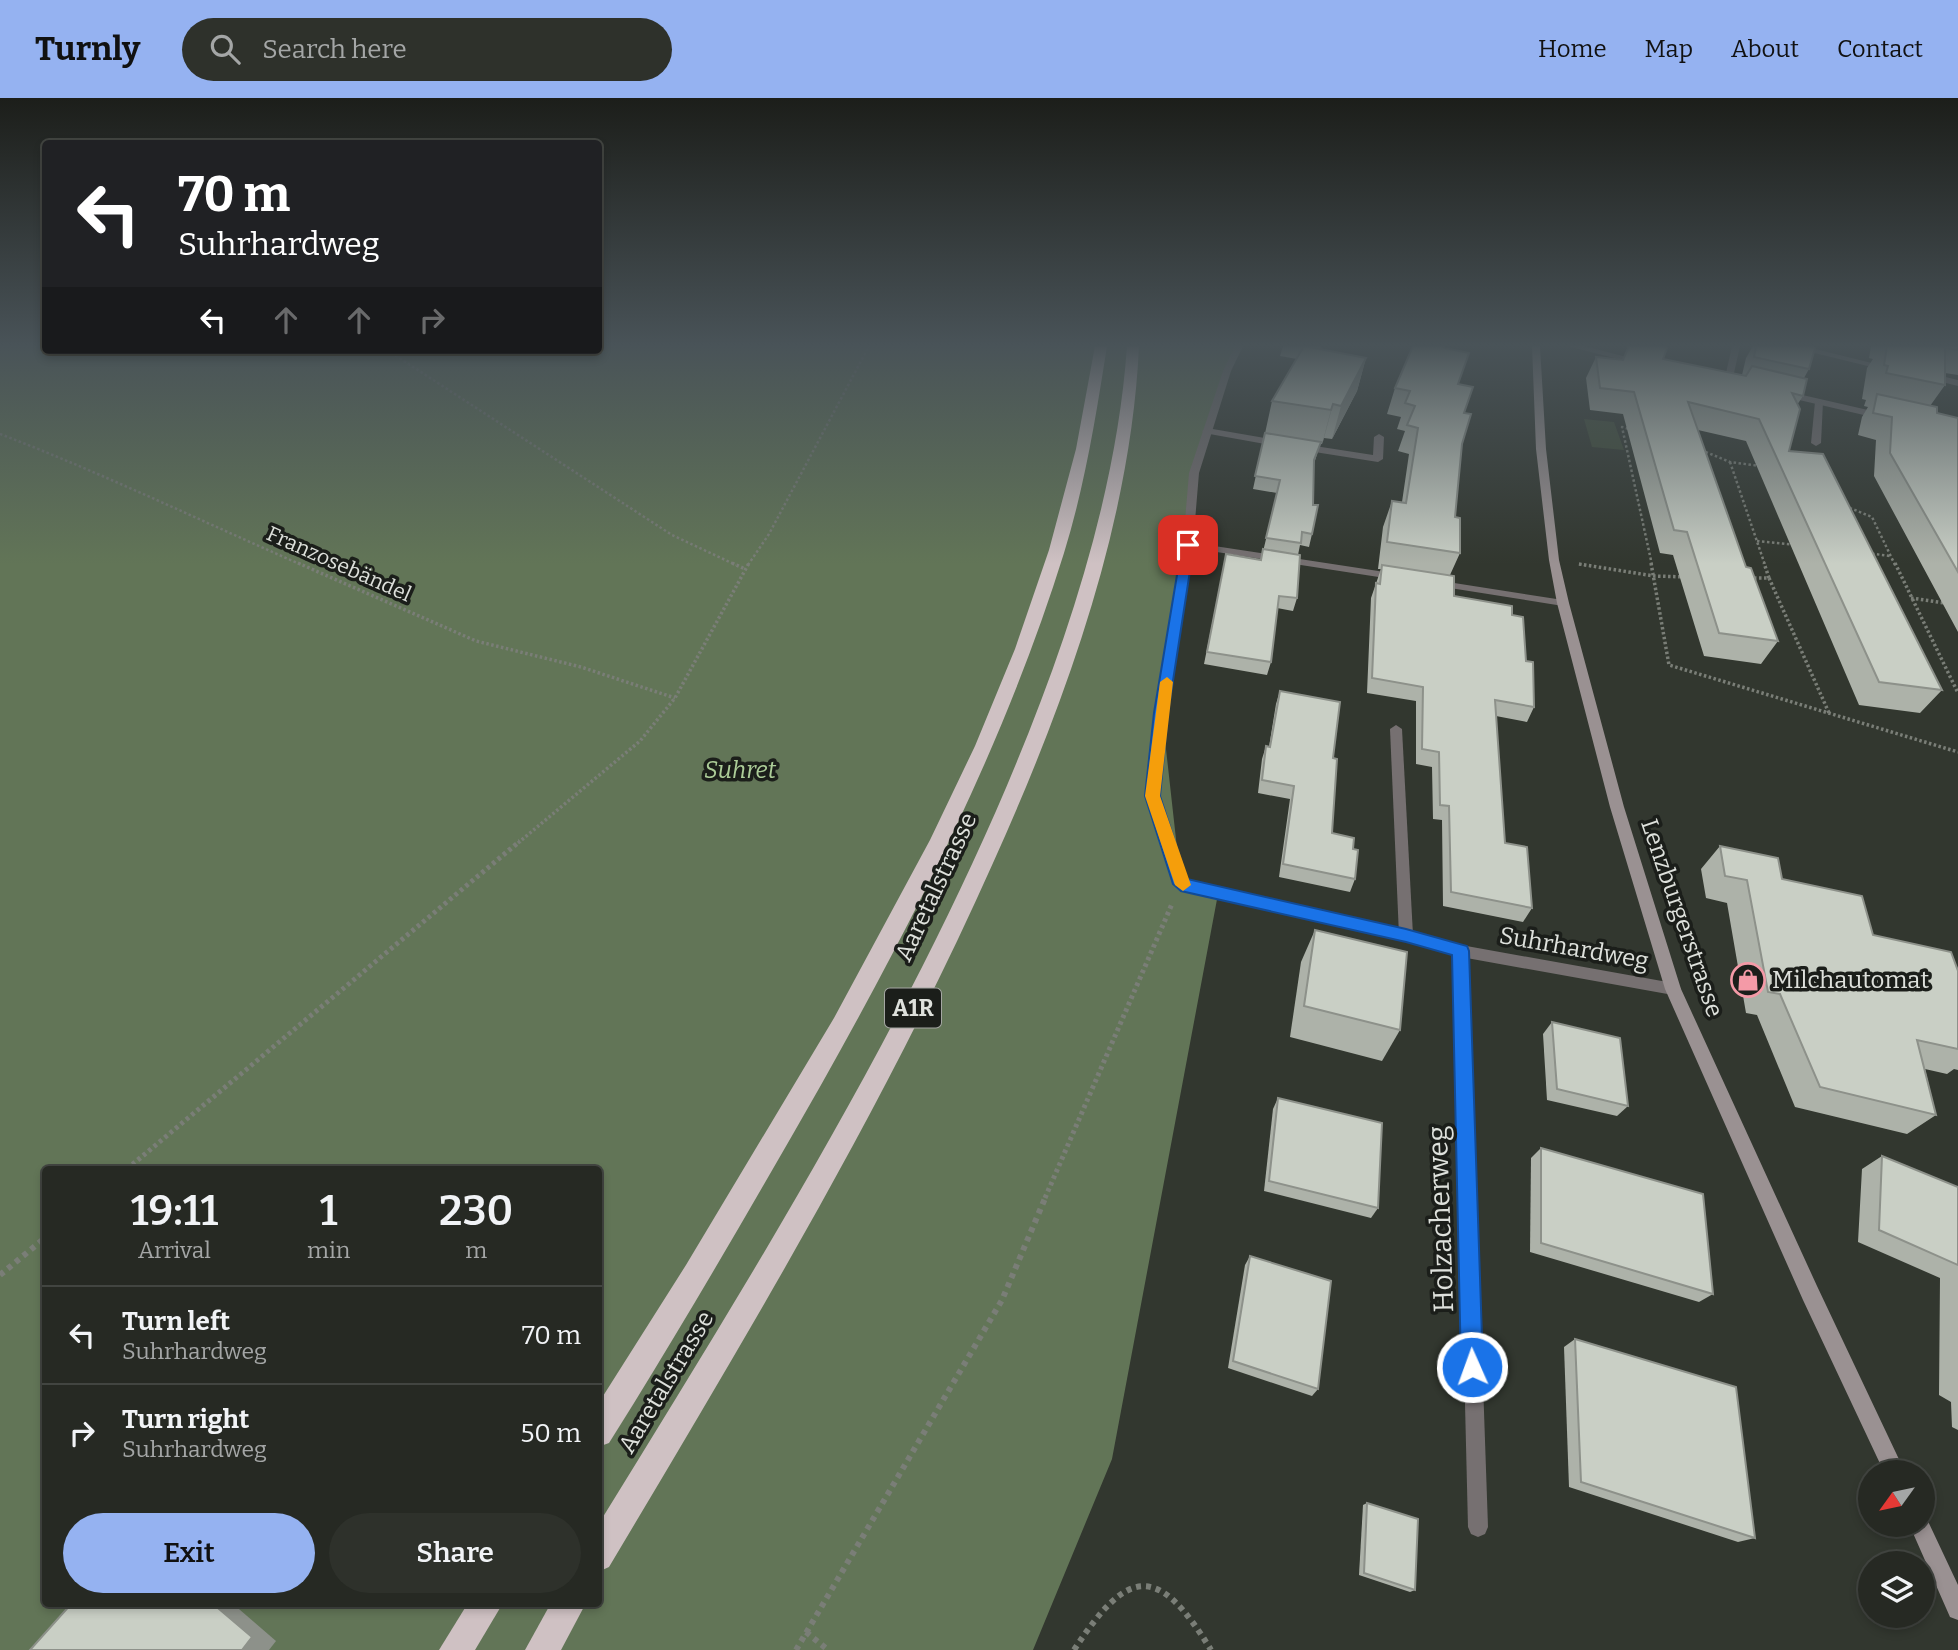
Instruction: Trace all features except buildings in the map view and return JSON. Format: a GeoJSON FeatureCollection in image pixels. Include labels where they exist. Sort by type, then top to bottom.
{"type":"FeatureCollection","features":[{"type":"Feature","properties":{"kind":"highway","name":"Aaretalstrasse"},"geometry":{"type":"LineString","coordinates":[[602,1426],[661,1335],[859,996],[907,906],[981,754],[1025,647],[1054,563],[1077,476],[1088,418]]}},
{"type":"Feature","properties":{"kind":"highway","name":"Aaretalstrasse"},"geometry":{"type":"LineString","coordinates":[[602,1549],[840,1148],[919,997],[1005,817],[1060,678],[1085,603],[1126,418]]}},
{"type":"Feature","properties":{"kind":"highway"},"geometry":{"type":"LineString","coordinates":[[456,1650],[484,1607]]}},
{"type":"Feature","properties":{"kind":"highway"},"geometry":{"type":"LineString","coordinates":[[542,1650],[568,1607]]}},
{"type":"Feature","properties":{"kind":"main road","name":"Lenzburgerstrasse"},"geometry":{"type":"LineString","coordinates":[[1540,418],[1554,561],[1563,603],[1617,807],[1673,989],[1810,1293],[1889,1460]]}},
{"type":"Feature","properties":{"kind":"main road"},"geometry":{"type":"LineString","coordinates":[[1925,1537],[1958,1609]]}},
{"type":"Feature","properties":{"kind":"street"},"geometry":{"type":"LineString","coordinates":[[1181,884],[1152,796],[1161,713],[1188,545],[1194,473],[1212,418]]}},
{"type":"Feature","properties":{"kind":"street"},"geometry":{"type":"LineString","coordinates":[[1816,443],[1818,418]]}},
{"type":"Feature","properties":{"kind":"street"},"geometry":{"type":"LineString","coordinates":[[1208,431],[1378,459],[1379,437]]}},
{"type":"Feature","properties":{"kind":"street"},"geometry":{"type":"LineString","coordinates":[[1188,545],[1416,580]]}},
{"type":"Feature","properties":{"kind":"street"},"geometry":{"type":"LineString","coordinates":[[1429,582],[1563,603]]}},
{"type":"Feature","properties":{"kind":"street"},"geometry":{"type":"LineString","coordinates":[[1396,729],[1406,935]]}},
{"type":"Feature","properties":{"kind":"street","name":"Suhrhardweg"},"geometry":{"type":"LineString","coordinates":[[1181,884],[1406,935],[1461,951],[1673,989]]}},
{"type":"Feature","properties":{"kind":"street","name":"Holzacherweg"},"geometry":{"type":"LineString","coordinates":[[1461,951],[1478,1527]]}},
{"type":"Feature","properties":{"kind":"path"},"geometry":{"type":"LineString","coordinates":[[492,418],[672,536],[745,569]]}},
{"type":"Feature","properties":{"kind":"path"},"geometry":{"type":"LineString","coordinates":[[131,1166],[640,741],[674,698],[745,569],[769,534],[830,418]]}},
{"type":"Feature","properties":{"kind":"path"},"geometry":{"type":"LineString","coordinates":[[1634,430],[1622,427],[1654,576],[1669,665],[1958,752]]}},
{"type":"Feature","properties":{"kind":"path","name":"Franzosebändel"},"geometry":{"type":"LineString","coordinates":[[0,434],[69,460],[130,490],[476,641],[581,667],[674,698]]}},
{"type":"Feature","properties":{"kind":"path"},"geometry":{"type":"LineString","coordinates":[[1696,448],[1730,462],[1769,467]]}},
{"type":"Feature","properties":{"kind":"path"},"geometry":{"type":"LineString","coordinates":[[1730,462],[1769,578],[1829,713]]}},
{"type":"Feature","properties":{"kind":"path"},"geometry":{"type":"LineString","coordinates":[[1843,506],[1871,517],[1958,693]]}},
{"type":"Feature","properties":{"kind":"path"},"geometry":{"type":"LineString","coordinates":[[1757,541],[1797,545]]}},
{"type":"Feature","properties":{"kind":"path"},"geometry":{"type":"LineString","coordinates":[[1864,553],[1891,556]]}},
{"type":"Feature","properties":{"kind":"path"},"geometry":{"type":"LineString","coordinates":[[1554,561],[1654,576],[1693,577]]}},
{"type":"Feature","properties":{"kind":"path"},"geometry":{"type":"LineString","coordinates":[[1744,578],[1769,578]]}},
{"type":"Feature","properties":{"kind":"path"},"geometry":{"type":"LineString","coordinates":[[1911,598],[1958,606]]}},
{"type":"Feature","properties":{"kind":"path"},"geometry":{"type":"LineString","coordinates":[[796,1650],[1002,1300],[1098,1071],[1181,884]]}},
{"type":"Feature","properties":{"kind":"path"},"geometry":{"type":"LineString","coordinates":[[0,1275],[42,1240]]}},
{"type":"Feature","properties":{"kind":"path"},"geometry":{"type":"LineString","coordinates":[[1074,1650],[1107,1604],[1143,1584],[1159,1588],[1177,1601],[1211,1650]]}},
{"type":"Feature","properties":{"kind":"path"},"geometry":{"type":"LineString","coordinates":[[806,1632],[828,1650]]}},
{"type":"Feature","properties":{"kind":"green space","name":"Suhret"},"geometry":{"type":"Polygon","coordinates":[[[0,418],[1213,418],[1194,473],[1162,713],[1181,884],[1218,894],[1112,1459],[1033,1650],[0,1650],[0,418]]]}},
{"type":"Feature","properties":{"kind":"green space"},"geometry":{"type":"Polygon","coordinates":[[[1584,419],[1614,422],[1624,450],[1592,447],[1584,419]]]}},
{"type":"Feature","properties":{"kind":"slow traffic"},"geometry":{"type":"LineString","coordinates":[[1167,682],[1152,796],[1183,885]]}},
{"type":"Feature","properties":{"kind":"place","name":"Milchautomat"},"geometry":{"type":"Point","coordinates":[1748,980]}},
{"type":"Feature","properties":{"kind":"route"},"geometry":{"type":"LineString","coordinates":[[1188,545],[1161,713],[1152,796],[1181,884],[1406,935],[1461,951],[1472,1367]]}}]}
